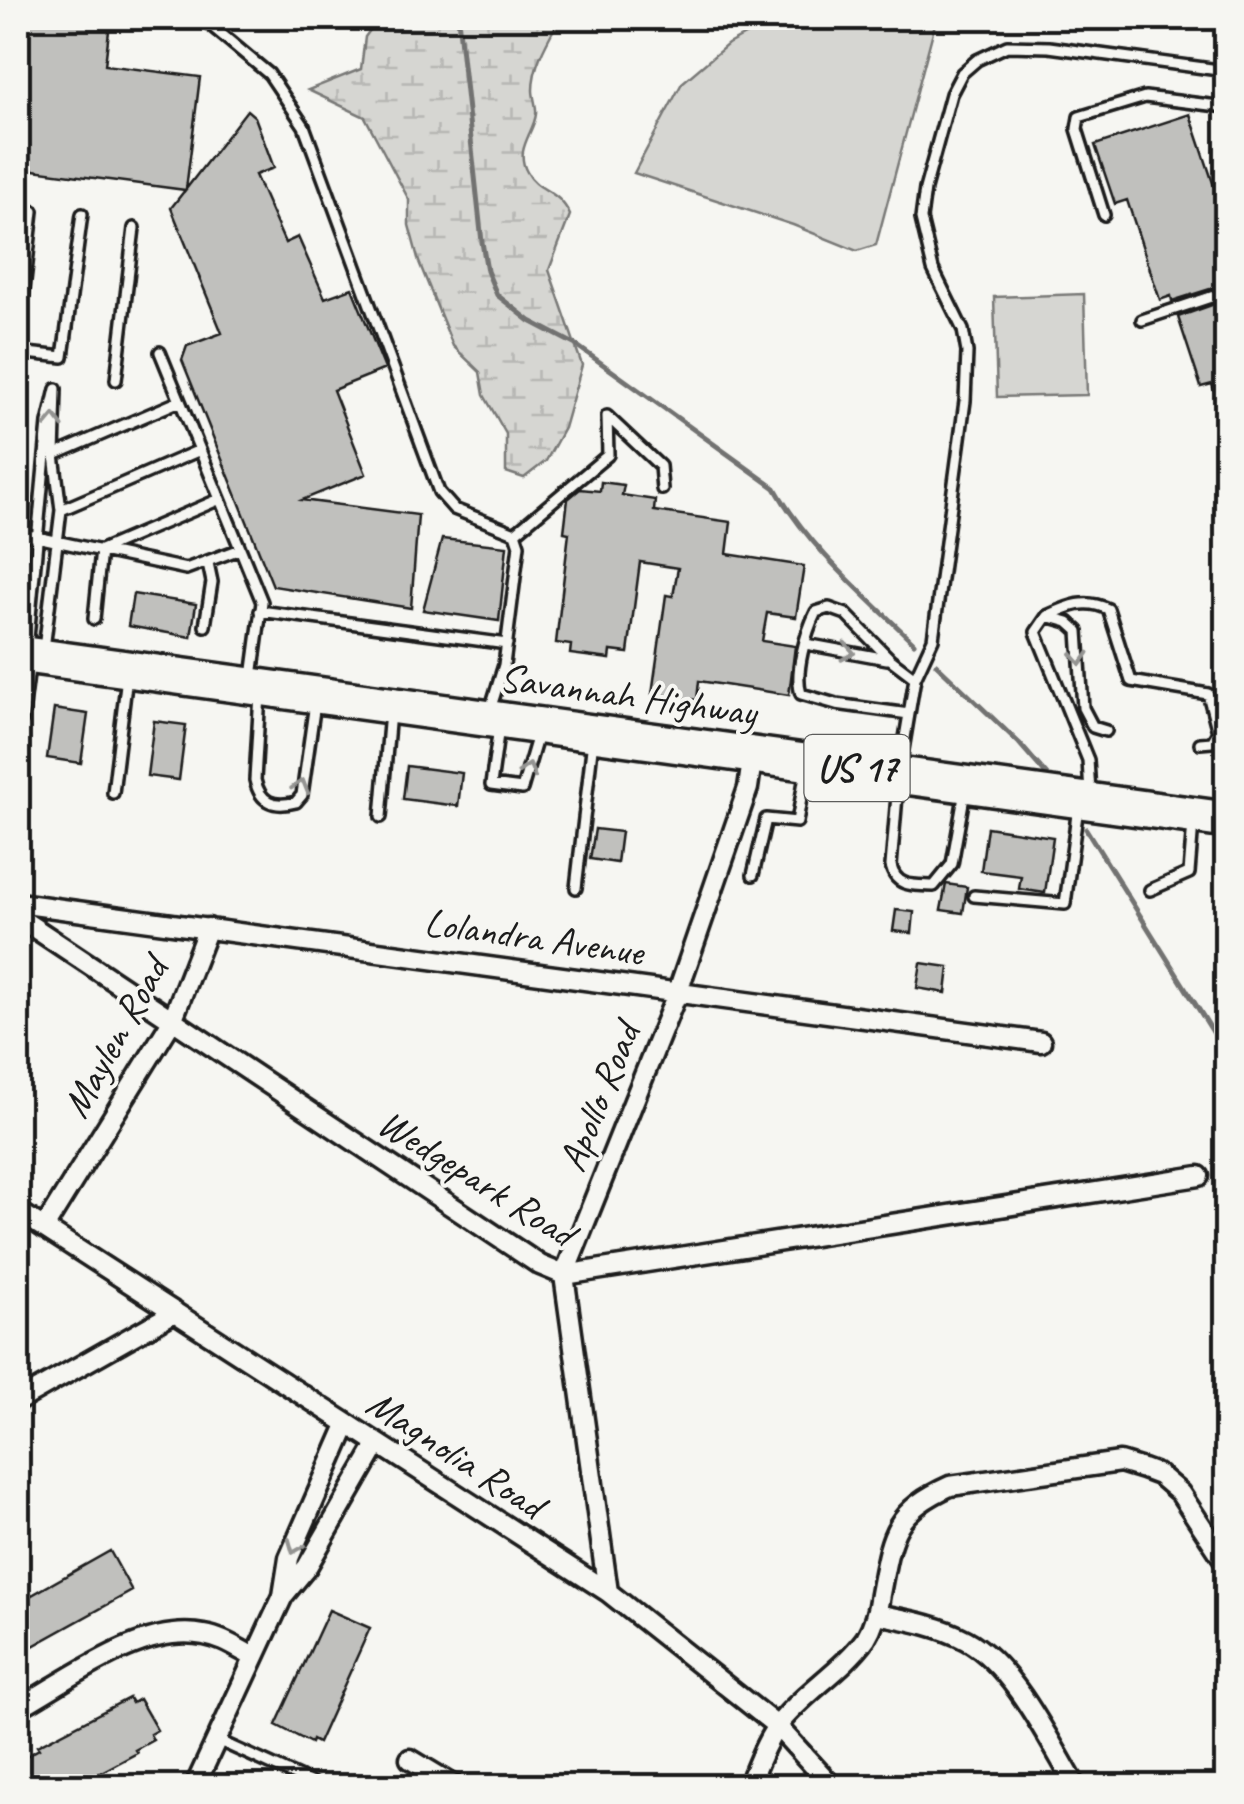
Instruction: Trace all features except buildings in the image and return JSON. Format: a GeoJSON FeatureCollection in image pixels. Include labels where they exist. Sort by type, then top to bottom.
{"type":"FeatureCollection","features":[{"type":"Feature","properties":{"kind":"highway","name":"Savannah Highway"},"geometry":{"type":"LineString","coordinates":[[29,655],[1210,818]]}},
{"type":"Feature","properties":{"kind":"street"},"geometry":{"type":"LineString","coordinates":[[18,718],[29,655]]}},
{"type":"Feature","properties":{"kind":"street","name":"Apollo Road"},"geometry":{"type":"LineString","coordinates":[[608,1592],[564,1275],[678,991],[748,788],[753,754]]}},
{"type":"Feature","properties":{"kind":"street","name":"Lolandra Avenue"},"geometry":{"type":"LineString","coordinates":[[18,904],[1040,1042]]}},
{"type":"Feature","properties":{"kind":"street","name":"Wedgepark Road"},"geometry":{"type":"LineString","coordinates":[[18,917],[540,1266],[564,1275],[1199,1176]]}},
{"type":"Feature","properties":{"kind":"street","name":"Maylen Road"},"geometry":{"type":"LineString","coordinates":[[44,1228],[172,1022],[208,928]]}},
{"type":"Feature","properties":{"kind":"street","name":"Magnolia Road"},"geometry":{"type":"LineString","coordinates":[[18,1211],[608,1592],[777,1726],[832,1786]]}},
{"type":"Feature","properties":{"kind":"street"},"geometry":{"type":"LineString","coordinates":[[18,1401],[174,1312]]}},
{"type":"Feature","properties":{"kind":"street"},"geometry":{"type":"LineString","coordinates":[[196,1786],[282,1596],[289,1558],[347,1426]]}},
{"type":"Feature","properties":{"kind":"street"},"geometry":{"type":"LineString","coordinates":[[282,1596],[307,1567],[377,1444]]}},
{"type":"Feature","properties":{"kind":"street"},"geometry":{"type":"LineString","coordinates":[[748,1786],[777,1726],[868,1635],[896,1530],[908,1510],[926,1497],[950,1486],[1120,1462],[1159,1475],[1180,1493],[1226,1563]]}},
{"type":"Feature","properties":{"kind":"street"},"geometry":{"type":"LineString","coordinates":[[312,1504],[336,1516]]}},
{"type":"Feature","properties":{"kind":"street"},"geometry":{"type":"LineString","coordinates":[[876,1614],[946,1631],[986,1653],[1025,1704],[1076,1786]]}},
{"type":"Feature","properties":{"kind":"street"},"geometry":{"type":"LineString","coordinates":[[24,1705],[133,1644],[160,1636],[201,1634],[218,1638],[254,1657]]}},
{"type":"Feature","properties":{"kind":"street"},"geometry":{"type":"LineString","coordinates":[[410,1759],[455,1786]]}},
{"type":"Feature","properties":{"kind":"lane"},"geometry":{"type":"LineString","coordinates":[[202,18],[269,74],[304,126],[439,492],[454,510],[515,533]]}},
{"type":"Feature","properties":{"kind":"lane"},"geometry":{"type":"LineString","coordinates":[[966,783],[949,870],[934,886],[901,883],[893,876],[891,866],[899,774],[915,678],[933,639],[959,464],[967,352],[963,330],[933,270],[921,219],[925,189],[951,94],[962,73],[977,60],[1007,46],[1048,47],[1226,71]]}},
{"type":"Feature","properties":{"kind":"lane"},"geometry":{"type":"LineString","coordinates":[[1104,216],[1077,129],[1079,118],[1146,97],[1226,107]]}},
{"type":"Feature","properties":{"kind":"lane"},"geometry":{"type":"LineString","coordinates":[[18,342],[33,211]]}},
{"type":"Feature","properties":{"kind":"lane"},"geometry":{"type":"LineString","coordinates":[[18,352],[63,357],[82,214]]}},
{"type":"Feature","properties":{"kind":"lane"},"geometry":{"type":"LineString","coordinates":[[116,380],[134,228]]}},
{"type":"Feature","properties":{"kind":"lane"},"geometry":{"type":"LineString","coordinates":[[1142,320],[1226,292]]}},
{"type":"Feature","properties":{"kind":"lane"},"geometry":{"type":"LineString","coordinates":[[160,352],[262,602],[255,780],[258,794],[266,802],[296,802],[302,796],[316,694]]}},
{"type":"Feature","properties":{"kind":"lane"},"geometry":{"type":"LineString","coordinates":[[56,389],[54,454],[61,510],[29,655],[36,536],[48,423],[56,389]]}},
{"type":"Feature","properties":{"kind":"lane"},"geometry":{"type":"LineString","coordinates":[[54,454],[180,402]]}},
{"type":"Feature","properties":{"kind":"lane"},"geometry":{"type":"LineString","coordinates":[[515,533],[608,456],[606,416],[660,466],[662,488]]}},
{"type":"Feature","properties":{"kind":"lane"},"geometry":{"type":"LineString","coordinates":[[61,510],[200,450]]}},
{"type":"Feature","properties":{"kind":"lane"},"geometry":{"type":"LineString","coordinates":[[101,550],[220,499]]}},
{"type":"Feature","properties":{"kind":"lane"},"geometry":{"type":"LineString","coordinates":[[18,533],[186,569],[240,549]]}},
{"type":"Feature","properties":{"kind":"lane"},"geometry":{"type":"LineString","coordinates":[[515,533],[519,545],[494,718],[491,785],[522,789],[541,725]]}},
{"type":"Feature","properties":{"kind":"lane"},"geometry":{"type":"LineString","coordinates":[[94,619],[101,550]]}},
{"type":"Feature","properties":{"kind":"lane"},"geometry":{"type":"LineString","coordinates":[[205,626],[212,582],[208,563]]}},
{"type":"Feature","properties":{"kind":"lane"},"geometry":{"type":"LineString","coordinates":[[974,896],[1065,904],[1085,800],[1088,760],[1036,632],[1047,616],[1077,602],[1108,609],[1130,680],[1208,694],[1218,732],[1212,742],[1200,743]]}},
{"type":"Feature","properties":{"kind":"lane"},"geometry":{"type":"LineString","coordinates":[[909,714],[821,701],[801,694],[798,688],[806,644],[816,612],[836,608],[846,614],[890,659],[915,678]]}},
{"type":"Feature","properties":{"kind":"lane"},"geometry":{"type":"LineString","coordinates":[[260,611],[507,644]]}},
{"type":"Feature","properties":{"kind":"lane"},"geometry":{"type":"LineString","coordinates":[[1047,616],[1068,622],[1078,631],[1083,708],[1094,726],[1106,731]]}},
{"type":"Feature","properties":{"kind":"lane"},"geometry":{"type":"LineString","coordinates":[[806,644],[890,659]]}},
{"type":"Feature","properties":{"kind":"lane"},"geometry":{"type":"LineString","coordinates":[[114,793],[128,668]]}},
{"type":"Feature","properties":{"kind":"lane"},"geometry":{"type":"LineString","coordinates":[[382,818],[390,704]]}},
{"type":"Feature","properties":{"kind":"lane"},"geometry":{"type":"LineString","coordinates":[[576,888],[594,732]]}},
{"type":"Feature","properties":{"kind":"lane"},"geometry":{"type":"LineString","coordinates":[[753,875],[766,819],[797,822],[807,761]]}},
{"type":"Feature","properties":{"kind":"lane"},"geometry":{"type":"LineString","coordinates":[[1150,890],[1189,873],[1210,818]]}},
{"type":"Feature","properties":{"kind":"lane"},"geometry":{"type":"LineString","coordinates":[[18,1676],[24,1705]]}},
{"type":"Feature","properties":{"kind":"lane"},"geometry":{"type":"LineString","coordinates":[[217,1740],[312,1783]]}},
{"type":"Feature","properties":{"kind":"path"},"geometry":{"type":"LineString","coordinates":[[1144,18],[1226,29]]}},
{"type":"Feature","properties":{"kind":"green space"},"geometry":{"type":"Polygon","coordinates":[[[379,18],[560,18],[536,71],[535,121],[523,156],[532,179],[560,200],[570,215],[549,270],[582,365],[564,428],[546,461],[524,478],[506,472],[506,434],[484,395],[480,372],[453,346],[419,262],[409,225],[409,200],[365,117],[308,90],[361,69],[365,37],[379,18]]]}},
{"type":"Feature","properties":{"kind":"green space"},"geometry":{"type":"Polygon","coordinates":[[[777,18],[858,18],[935,24],[876,245],[857,251],[793,225],[634,173],[682,83],[728,44],[777,18]]]}},
{"type":"Feature","properties":{"kind":"green space"},"geometry":{"type":"Polygon","coordinates":[[[1084,294],[1087,395],[997,397],[994,297],[1084,294]]]}},
{"type":"Feature","properties":{"kind":"waterway"},"geometry":{"type":"LineString","coordinates":[[458,18],[482,242],[487,271],[497,295],[530,321],[576,345],[775,488],[821,551],[914,643]]}},
{"type":"Feature","properties":{"kind":"waterway"},"geometry":{"type":"LineString","coordinates":[[936,664],[1019,743],[1052,781]]}},
{"type":"Feature","properties":{"kind":"waterway"},"geometry":{"type":"LineString","coordinates":[[1086,829],[1226,1053]]}}]}
